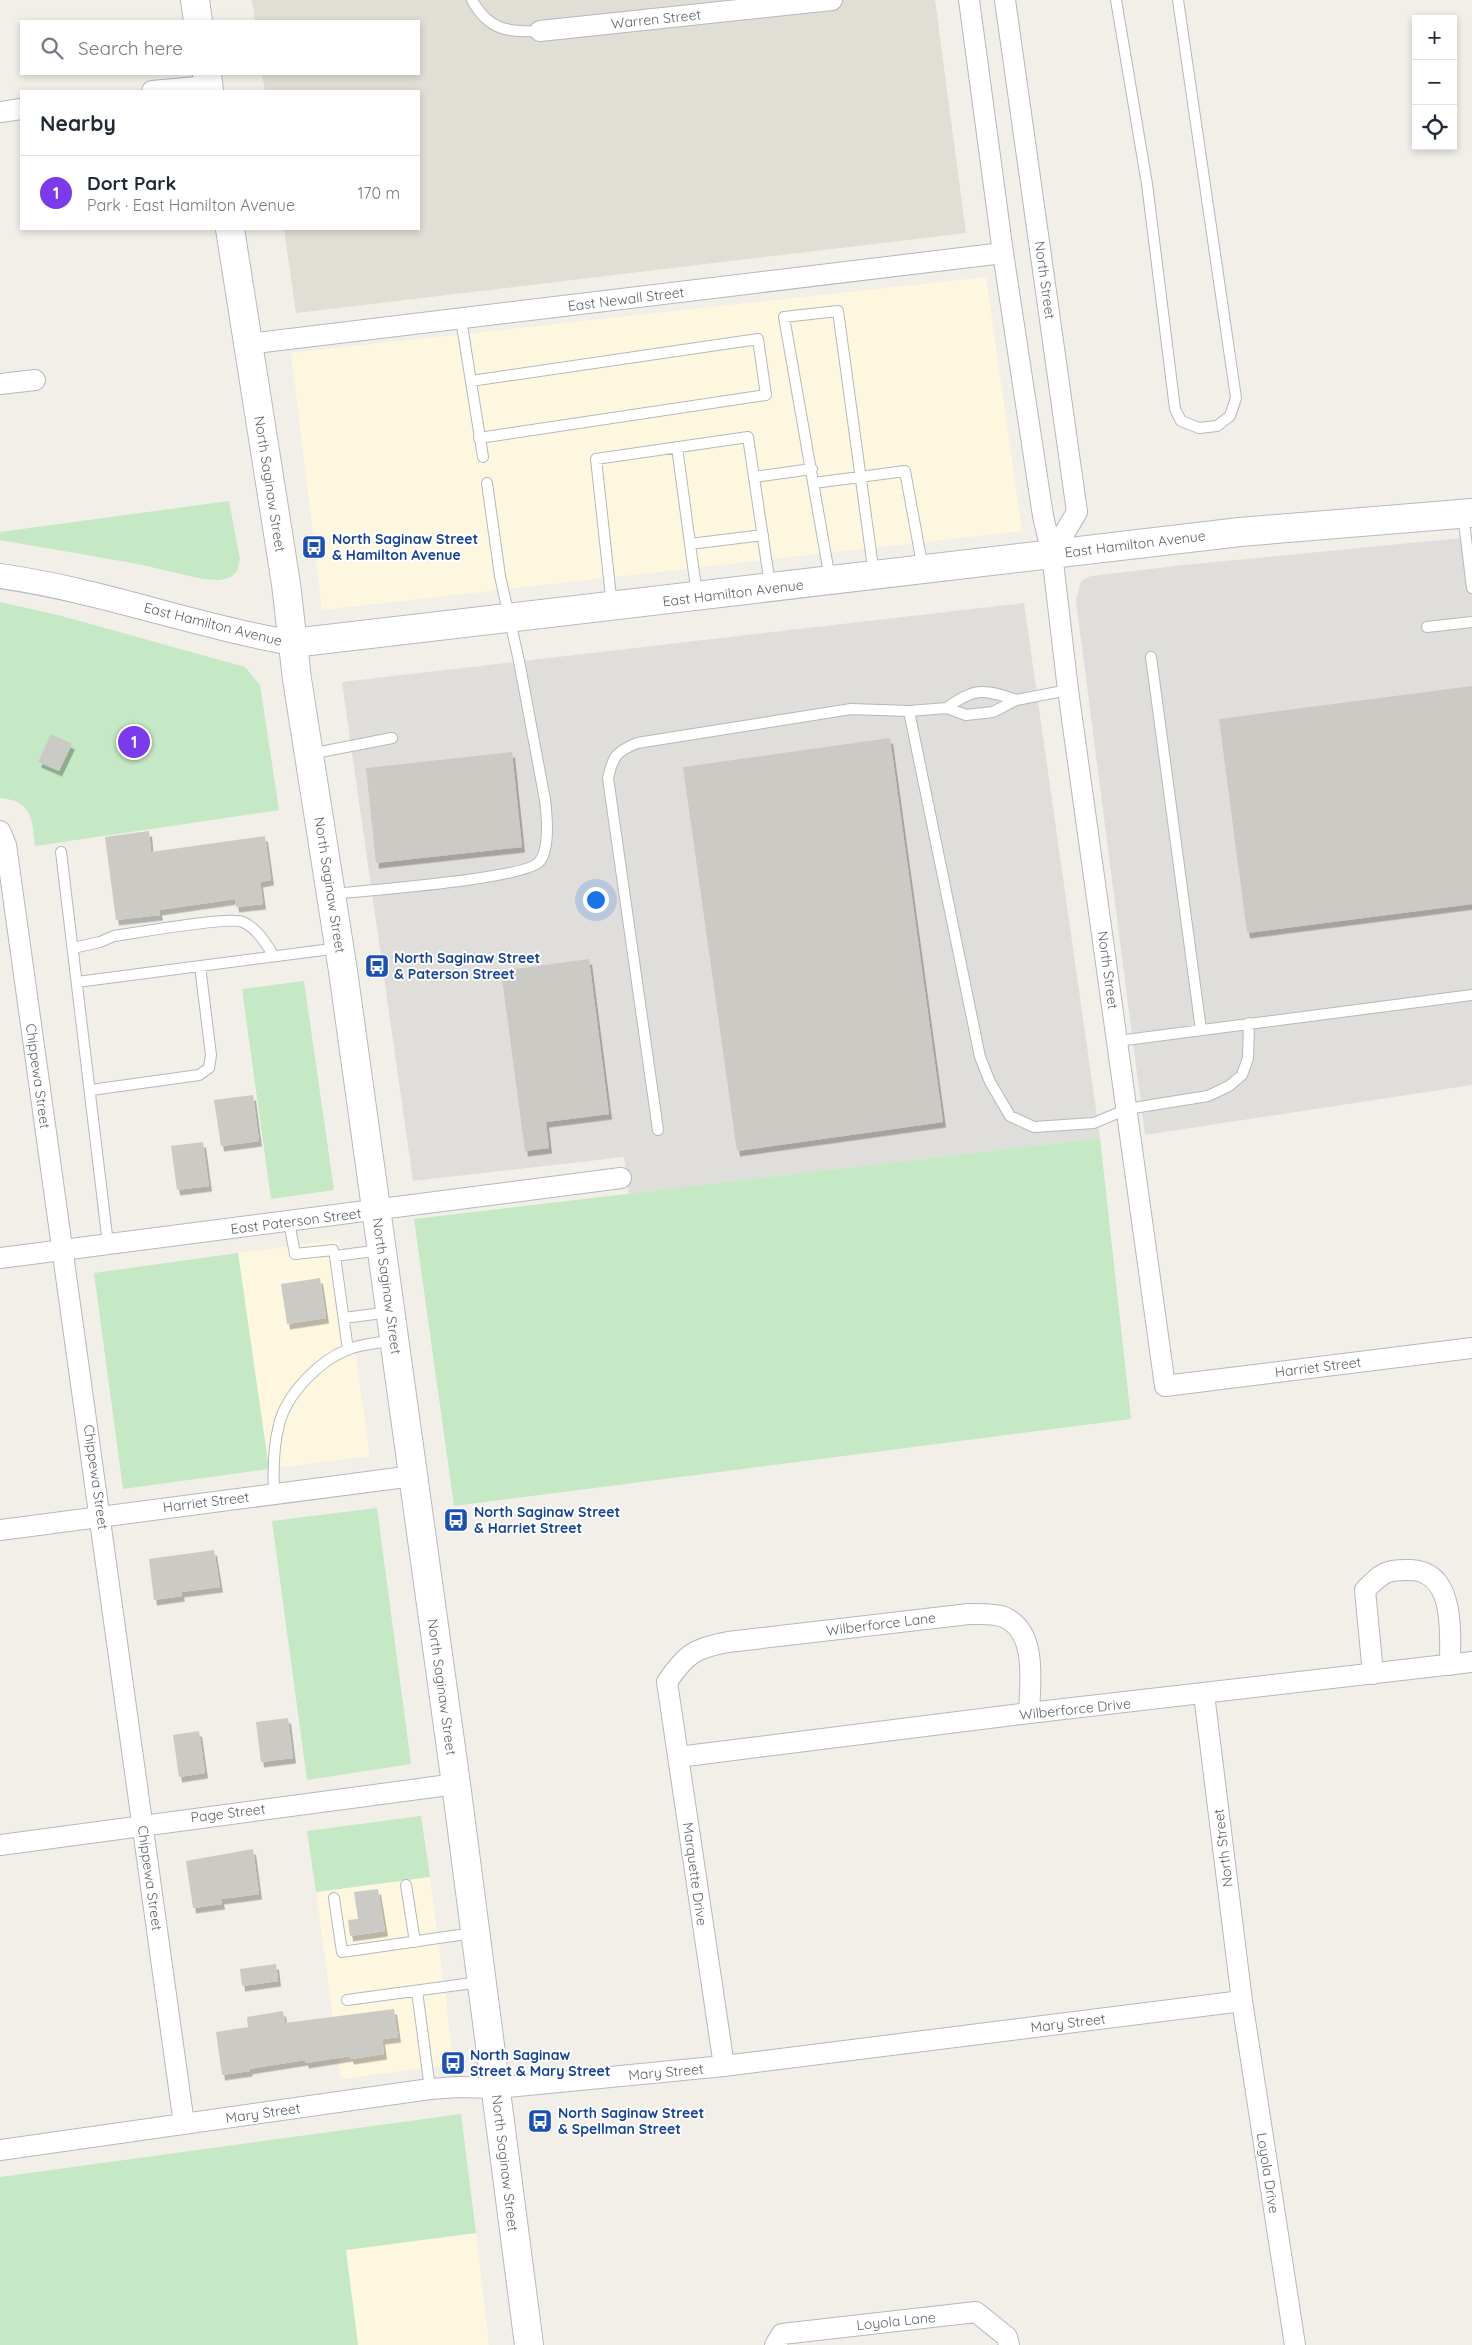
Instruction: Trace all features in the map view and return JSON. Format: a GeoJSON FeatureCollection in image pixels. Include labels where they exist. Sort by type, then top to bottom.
{"type":"FeatureCollection","features":[{"type":"Feature","properties":{"kind":"main road"},"geometry":{"type":"LineString","coordinates":[[195,0],[198,20]]}},
{"type":"Feature","properties":{"kind":"main road","name":"North Saginaw Street"},"geometry":{"type":"LineString","coordinates":[[230,230],[286,584],[309,754],[340,948],[456,1784],[480,1982],[496,2088],[529,2345]]}},
{"type":"Feature","properties":{"kind":"main road","name":"East Hamilton Avenue"},"geometry":{"type":"LineString","coordinates":[[293,643],[771,589],[1240,532],[1467,513]]}},
{"type":"Feature","properties":{"kind":"street","name":"Warren Street"},"geometry":{"type":"LineString","coordinates":[[540,32],[832,0]]}},
{"type":"Feature","properties":{"kind":"street","name":"North Street"},"geometry":{"type":"LineString","coordinates":[[969,0],[1003,253],[1043,516],[1052,554],[1068,690],[1165,1386]]}},
{"type":"Feature","properties":{"kind":"street","name":"North Street"},"geometry":{"type":"LineString","coordinates":[[1005,0],[1077,512],[1052,554]]}},
{"type":"Feature","properties":{"kind":"street"},"geometry":{"type":"LineString","coordinates":[[160,90],[208,84]]}},
{"type":"Feature","properties":{"kind":"street"},"geometry":{"type":"LineString","coordinates":[[0,112],[20,109]]}},
{"type":"Feature","properties":{"kind":"street","name":"East Newall Street"},"geometry":{"type":"LineString","coordinates":[[248,344],[1003,253]]}},
{"type":"Feature","properties":{"kind":"street"},"geometry":{"type":"LineString","coordinates":[[0,384],[35,380]]}},
{"type":"Feature","properties":{"kind":"street","name":"East Hamilton Avenue"},"geometry":{"type":"LineString","coordinates":[[0,576],[60,587],[252,636],[293,643]]}},
{"type":"Feature","properties":{"kind":"street","name":"Chippewa Street"},"geometry":{"type":"LineString","coordinates":[[0,831],[6,845],[62,1249],[102,1516],[142,1824],[184,2124]]}},
{"type":"Feature","properties":{"kind":"street","name":"East Paterson Street"},"geometry":{"type":"LineString","coordinates":[[0,1258],[621,1178]]}},
{"type":"Feature","properties":{"kind":"street","name":"Harriet Street"},"geometry":{"type":"LineString","coordinates":[[1165,1386],[1472,1348]]}},
{"type":"Feature","properties":{"kind":"street","name":"Harriet Street"},"geometry":{"type":"LineString","coordinates":[[0,1530],[413,1476]]}},
{"type":"Feature","properties":{"kind":"street"},"geometry":{"type":"LineString","coordinates":[[1373,1674],[1364,1590],[1383,1572],[1397,1569],[1418,1570],[1435,1580],[1444,1594],[1450,1621],[1450,1666]]}},
{"type":"Feature","properties":{"kind":"street","name":"Wilberforce Lane"},"geometry":{"type":"LineString","coordinates":[[667,1682],[686,1657],[698,1649],[710,1646],[969,1614],[995,1615],[1012,1622],[1018,1628],[1028,1650],[1029,1713]]}},
{"type":"Feature","properties":{"kind":"street","name":"Wilberforce Drive"},"geometry":{"type":"LineString","coordinates":[[678,1758],[1029,1713],[1472,1662]]}},
{"type":"Feature","properties":{"kind":"street","name":"Marquette Drive"},"geometry":{"type":"LineString","coordinates":[[667,1682],[724,2066]]}},
{"type":"Feature","properties":{"kind":"street","name":"North Street"},"geometry":{"type":"LineString","coordinates":[[1204,1694],[1242,2001]]}},
{"type":"Feature","properties":{"kind":"street","name":"Page Street"},"geometry":{"type":"LineString","coordinates":[[0,1845],[142,1824],[456,1784]]}},
{"type":"Feature","properties":{"kind":"street","name":"Mary Street"},"geometry":{"type":"LineString","coordinates":[[0,2150],[430,2089],[458,2087],[496,2088],[724,2066],[1242,2001]]}},
{"type":"Feature","properties":{"kind":"street","name":"Loyola Drive"},"geometry":{"type":"LineString","coordinates":[[1242,2001],[1295,2345]]}},
{"type":"Feature","properties":{"kind":"street","name":"Loyola Lane"},"geometry":{"type":"LineString","coordinates":[[775,2345],[782,2334],[976,2312],[1008,2337],[1008,2345]]}},
{"type":"Feature","properties":{"kind":"lane"},"geometry":{"type":"LineString","coordinates":[[472,0],[487,21],[503,30],[540,32]]}},
{"type":"Feature","properties":{"kind":"lane"},"geometry":{"type":"LineString","coordinates":[[1116,0],[1147,184],[1175,409],[1181,421],[1198,428],[1217,426],[1230,416],[1236,398],[1178,0]]}},
{"type":"Feature","properties":{"kind":"lane"},"geometry":{"type":"LineString","coordinates":[[831,581],[784,316],[838,311],[874,576]]}},
{"type":"Feature","properties":{"kind":"lane"},"geometry":{"type":"LineString","coordinates":[[461,319],[483,457]]}},
{"type":"Feature","properties":{"kind":"lane"},"geometry":{"type":"LineString","coordinates":[[471,381],[758,339],[766,395],[480,438]]}},
{"type":"Feature","properties":{"kind":"lane"},"geometry":{"type":"LineString","coordinates":[[612,607],[596,459],[748,437],[771,589]]}},
{"type":"Feature","properties":{"kind":"lane"},"geometry":{"type":"LineString","coordinates":[[677,447],[697,597]]}},
{"type":"Feature","properties":{"kind":"lane"},"geometry":{"type":"LineString","coordinates":[[754,477],[812,469]]}},
{"type":"Feature","properties":{"kind":"lane"},"geometry":{"type":"LineString","coordinates":[[814,483],[905,471],[923,570]]}},
{"type":"Feature","properties":{"kind":"lane"},"geometry":{"type":"LineString","coordinates":[[331,894],[443,883],[519,870],[534,865],[540,860],[548,822],[510,619],[500,576],[487,483]]}},
{"type":"Feature","properties":{"kind":"lane"},"geometry":{"type":"LineString","coordinates":[[1467,513],[1472,588]]}},
{"type":"Feature","properties":{"kind":"lane"},"geometry":{"type":"LineString","coordinates":[[690,544],[762,534]]}},
{"type":"Feature","properties":{"kind":"lane"},"geometry":{"type":"LineString","coordinates":[[1427,627],[1472,622]]}},
{"type":"Feature","properties":{"kind":"lane"},"geometry":{"type":"LineString","coordinates":[[1151,657],[1201,1030]]}},
{"type":"Feature","properties":{"kind":"lane"},"geometry":{"type":"LineString","coordinates":[[658,1130],[608,778],[612,760],[622,749],[637,743],[851,709],[909,711],[946,708],[966,715],[993,712],[1016,700],[1068,690]]}},
{"type":"Feature","properties":{"kind":"lane"},"geometry":{"type":"LineString","coordinates":[[946,708],[964,694],[990,691],[1016,700]]}},
{"type":"Feature","properties":{"kind":"lane"},"geometry":{"type":"LineString","coordinates":[[909,711],[980,1057],[990,1082],[1010,1116],[1034,1127],[1094,1122],[1127,1109],[1208,1096],[1229,1086],[1242,1075],[1248,1058],[1249,1023]]}},
{"type":"Feature","properties":{"kind":"lane"},"geometry":{"type":"LineString","coordinates":[[309,754],[392,738]]}},
{"type":"Feature","properties":{"kind":"lane"},"geometry":{"type":"LineString","coordinates":[[61,852],[108,1244]]}},
{"type":"Feature","properties":{"kind":"lane"},"geometry":{"type":"LineString","coordinates":[[73,948],[100,942],[114,936],[218,922],[242,922],[258,933],[274,956]]}},
{"type":"Feature","properties":{"kind":"lane"},"geometry":{"type":"LineString","coordinates":[[77,982],[340,948]]}},
{"type":"Feature","properties":{"kind":"lane"},"geometry":{"type":"LineString","coordinates":[[91,1090],[199,1075],[209,1068],[211,1055],[200,966]]}},
{"type":"Feature","properties":{"kind":"lane"},"geometry":{"type":"LineString","coordinates":[[1118,1041],[1472,995]]}},
{"type":"Feature","properties":{"kind":"lane"},"geometry":{"type":"LineString","coordinates":[[289,1222],[296,1254],[332,1250],[335,1256],[348,1350]]}},
{"type":"Feature","properties":{"kind":"lane"},"geometry":{"type":"LineString","coordinates":[[335,1256],[382,1250]]}},
{"type":"Feature","properties":{"kind":"lane"},"geometry":{"type":"LineString","coordinates":[[344,1318],[391,1312]]}},
{"type":"Feature","properties":{"kind":"lane"},"geometry":{"type":"LineString","coordinates":[[274,1493],[273,1469],[279,1424],[292,1398],[309,1375],[329,1359],[348,1350],[394,1340]]}},
{"type":"Feature","properties":{"kind":"lane"},"geometry":{"type":"LineString","coordinates":[[406,1885],[415,1942]]}},
{"type":"Feature","properties":{"kind":"lane"},"geometry":{"type":"LineString","coordinates":[[334,1898],[342,1952],[474,1933]]}},
{"type":"Feature","properties":{"kind":"lane"},"geometry":{"type":"LineString","coordinates":[[347,2000],[480,1982]]}},
{"type":"Feature","properties":{"kind":"lane"},"geometry":{"type":"LineString","coordinates":[[417,1991],[430,2089]]}},
{"type":"Feature","properties":{"kind":"shaded area"},"geometry":{"type":"Polygon","coordinates":[[[252,0],[935,0],[966,233],[296,313],[284,230],[420,230],[420,90],[265,90],[262,75],[420,75],[420,20],[255,20],[252,0]]]}},
{"type":"Feature","properties":{"kind":"shaded area"},"geometry":{"type":"Polygon","coordinates":[[[986,277],[1022,531],[322,610],[291,353],[986,277]]]}},
{"type":"Feature","properties":{"kind":"shaded area"},"geometry":{"type":"Polygon","coordinates":[[[1472,537],[1472,1085],[1145,1135],[1076,601],[1081,581],[1091,576],[1184,565],[1472,537]]]}},
{"type":"Feature","properties":{"kind":"shaded area"},"geometry":{"type":"Polygon","coordinates":[[[1024,603],[1100,1138],[629,1194],[624,1157],[413,1181],[342,682],[1024,603]]]}},
{"type":"Feature","properties":{"kind":"shaded area"},"geometry":{"type":"Polygon","coordinates":[[[339,1240],[370,1456],[269,1469],[238,1253],[339,1240]]]}},
{"type":"Feature","properties":{"kind":"shaded area"},"geometry":{"type":"Polygon","coordinates":[[[430,1877],[454,2064],[341,2079],[316,1892],[430,1877]]]}},
{"type":"Feature","properties":{"kind":"shaded area"},"geometry":{"type":"Polygon","coordinates":[[[476,2233],[489,2345],[358,2345],[346,2250],[476,2233]]]}},
{"type":"Feature","properties":{"kind":"green space"},"geometry":{"type":"Polygon","coordinates":[[[229,501],[240,559],[237,571],[231,577],[220,580],[203,579],[138,564],[0,540],[0,532],[229,501]]]}},
{"type":"Feature","properties":{"kind":"green space"},"geometry":{"type":"Polygon","coordinates":[[[0,602],[58,615],[245,667],[260,685],[279,810],[35,846],[31,819],[24,807],[11,800],[0,798],[0,602]]]}},
{"type":"Feature","properties":{"kind":"green space"},"geometry":{"type":"Polygon","coordinates":[[[304,981],[334,1190],[271,1199],[242,989],[304,981]]]}},
{"type":"Feature","properties":{"kind":"green space"},"geometry":{"type":"Polygon","coordinates":[[[1100,1138],[1131,1419],[454,1506],[414,1219],[1100,1138]]]}},
{"type":"Feature","properties":{"kind":"green space"},"geometry":{"type":"Polygon","coordinates":[[[238,1253],[269,1469],[123,1489],[94,1273],[238,1253]]]}},
{"type":"Feature","properties":{"kind":"green space"},"geometry":{"type":"Polygon","coordinates":[[[377,1508],[411,1764],[307,1780],[272,1521],[377,1508]]]}},
{"type":"Feature","properties":{"kind":"green space"},"geometry":{"type":"Polygon","coordinates":[[[421,1816],[430,1877],[316,1892],[307,1831],[421,1816]]]}},
{"type":"Feature","properties":{"kind":"green space"},"geometry":{"type":"Polygon","coordinates":[[[461,2114],[476,2233],[346,2250],[358,2345],[0,2345],[0,2177],[461,2114]]]}},
{"type":"Feature","properties":{"kind":"building"},"geometry":{"type":"Polygon","coordinates":[[[1472,686],[1472,904],[1247,933],[1219,719],[1472,686]]]}},
{"type":"Feature","properties":{"kind":"building"},"geometry":{"type":"Polygon","coordinates":[[[51,734],[72,744],[59,771],[38,762],[51,734]]]}},
{"type":"Feature","properties":{"kind":"building"},"geometry":{"type":"Polygon","coordinates":[[[890,738],[943,1122],[737,1151],[683,767],[890,738]]]}},
{"type":"Feature","properties":{"kind":"building"},"geometry":{"type":"Polygon","coordinates":[[[512,752],[522,847],[376,863],[366,768],[512,752]]]}},
{"type":"Feature","properties":{"kind":"building"},"geometry":{"type":"Polygon","coordinates":[[[149,831],[151,852],[265,836],[271,880],[260,882],[263,904],[236,907],[235,899],[159,910],[160,915],[116,920],[105,837],[149,831]]]}},
{"type":"Feature","properties":{"kind":"building"},"geometry":{"type":"Polygon","coordinates":[[[589,959],[609,1114],[546,1122],[549,1148],[525,1151],[501,971],[589,959]]]}},
{"type":"Feature","properties":{"kind":"building"},"geometry":{"type":"Polygon","coordinates":[[[253,1095],[259,1141],[221,1146],[214,1100],[253,1095]]]}},
{"type":"Feature","properties":{"kind":"building"},"geometry":{"type":"Polygon","coordinates":[[[203,1142],[209,1186],[177,1190],[171,1146],[203,1142]]]}},
{"type":"Feature","properties":{"kind":"building"},"geometry":{"type":"Polygon","coordinates":[[[320,1278],[326,1318],[287,1324],[281,1284],[320,1278]]]}},
{"type":"Feature","properties":{"kind":"building"},"geometry":{"type":"Polygon","coordinates":[[[214,1550],[220,1587],[181,1592],[182,1596],[154,1600],[149,1559],[214,1550]]]}},
{"type":"Feature","properties":{"kind":"building"},"geometry":{"type":"Polygon","coordinates":[[[288,1718],[293,1758],[261,1762],[256,1722],[288,1718]]]}},
{"type":"Feature","properties":{"kind":"building"},"geometry":{"type":"Polygon","coordinates":[[[199,1731],[205,1773],[179,1777],[173,1735],[199,1731]]]}},
{"type":"Feature","properties":{"kind":"building"},"geometry":{"type":"Polygon","coordinates":[[[253,1849],[259,1894],[221,1899],[222,1904],[193,1908],[186,1861],[253,1849]]]}},
{"type":"Feature","properties":{"kind":"building"},"geometry":{"type":"Polygon","coordinates":[[[378,1889],[385,1931],[350,1936],[348,1920],[358,1919],[354,1892],[378,1889]]]}},
{"type":"Feature","properties":{"kind":"building"},"geometry":{"type":"Polygon","coordinates":[[[276,1964],[278,1981],[242,1986],[240,1969],[276,1964]]]}},
{"type":"Feature","properties":{"kind":"building"},"geometry":{"type":"Polygon","coordinates":[[[394,2009],[398,2037],[382,2039],[384,2054],[351,2059],[350,2056],[306,2063],[305,2060],[222,2075],[216,2032],[248,2027],[247,2017],[283,2011],[285,2023],[394,2009]]]}},
{"type":"Feature","properties":{"kind":"place","name":"North Saginaw Street & Hamilton Avenue"},"geometry":{"type":"Point","coordinates":[314,547]}},
{"type":"Feature","properties":{"kind":"place","name":"Dort Park"},"geometry":{"type":"Point","coordinates":[134,742]}},
{"type":"Feature","properties":{"kind":"place","name":"North Saginaw Street & Paterson Street"},"geometry":{"type":"Point","coordinates":[377,966]}},
{"type":"Feature","properties":{"kind":"place","name":"North Saginaw Street & Harriet Street"},"geometry":{"type":"Point","coordinates":[456,1520]}},
{"type":"Feature","properties":{"kind":"place","name":"North Saginaw Street & Mary Street"},"geometry":{"type":"Point","coordinates":[453,2063]}},
{"type":"Feature","properties":{"kind":"place","name":"North Saginaw Street & Spellman Street"},"geometry":{"type":"Point","coordinates":[540,2121]}}]}
